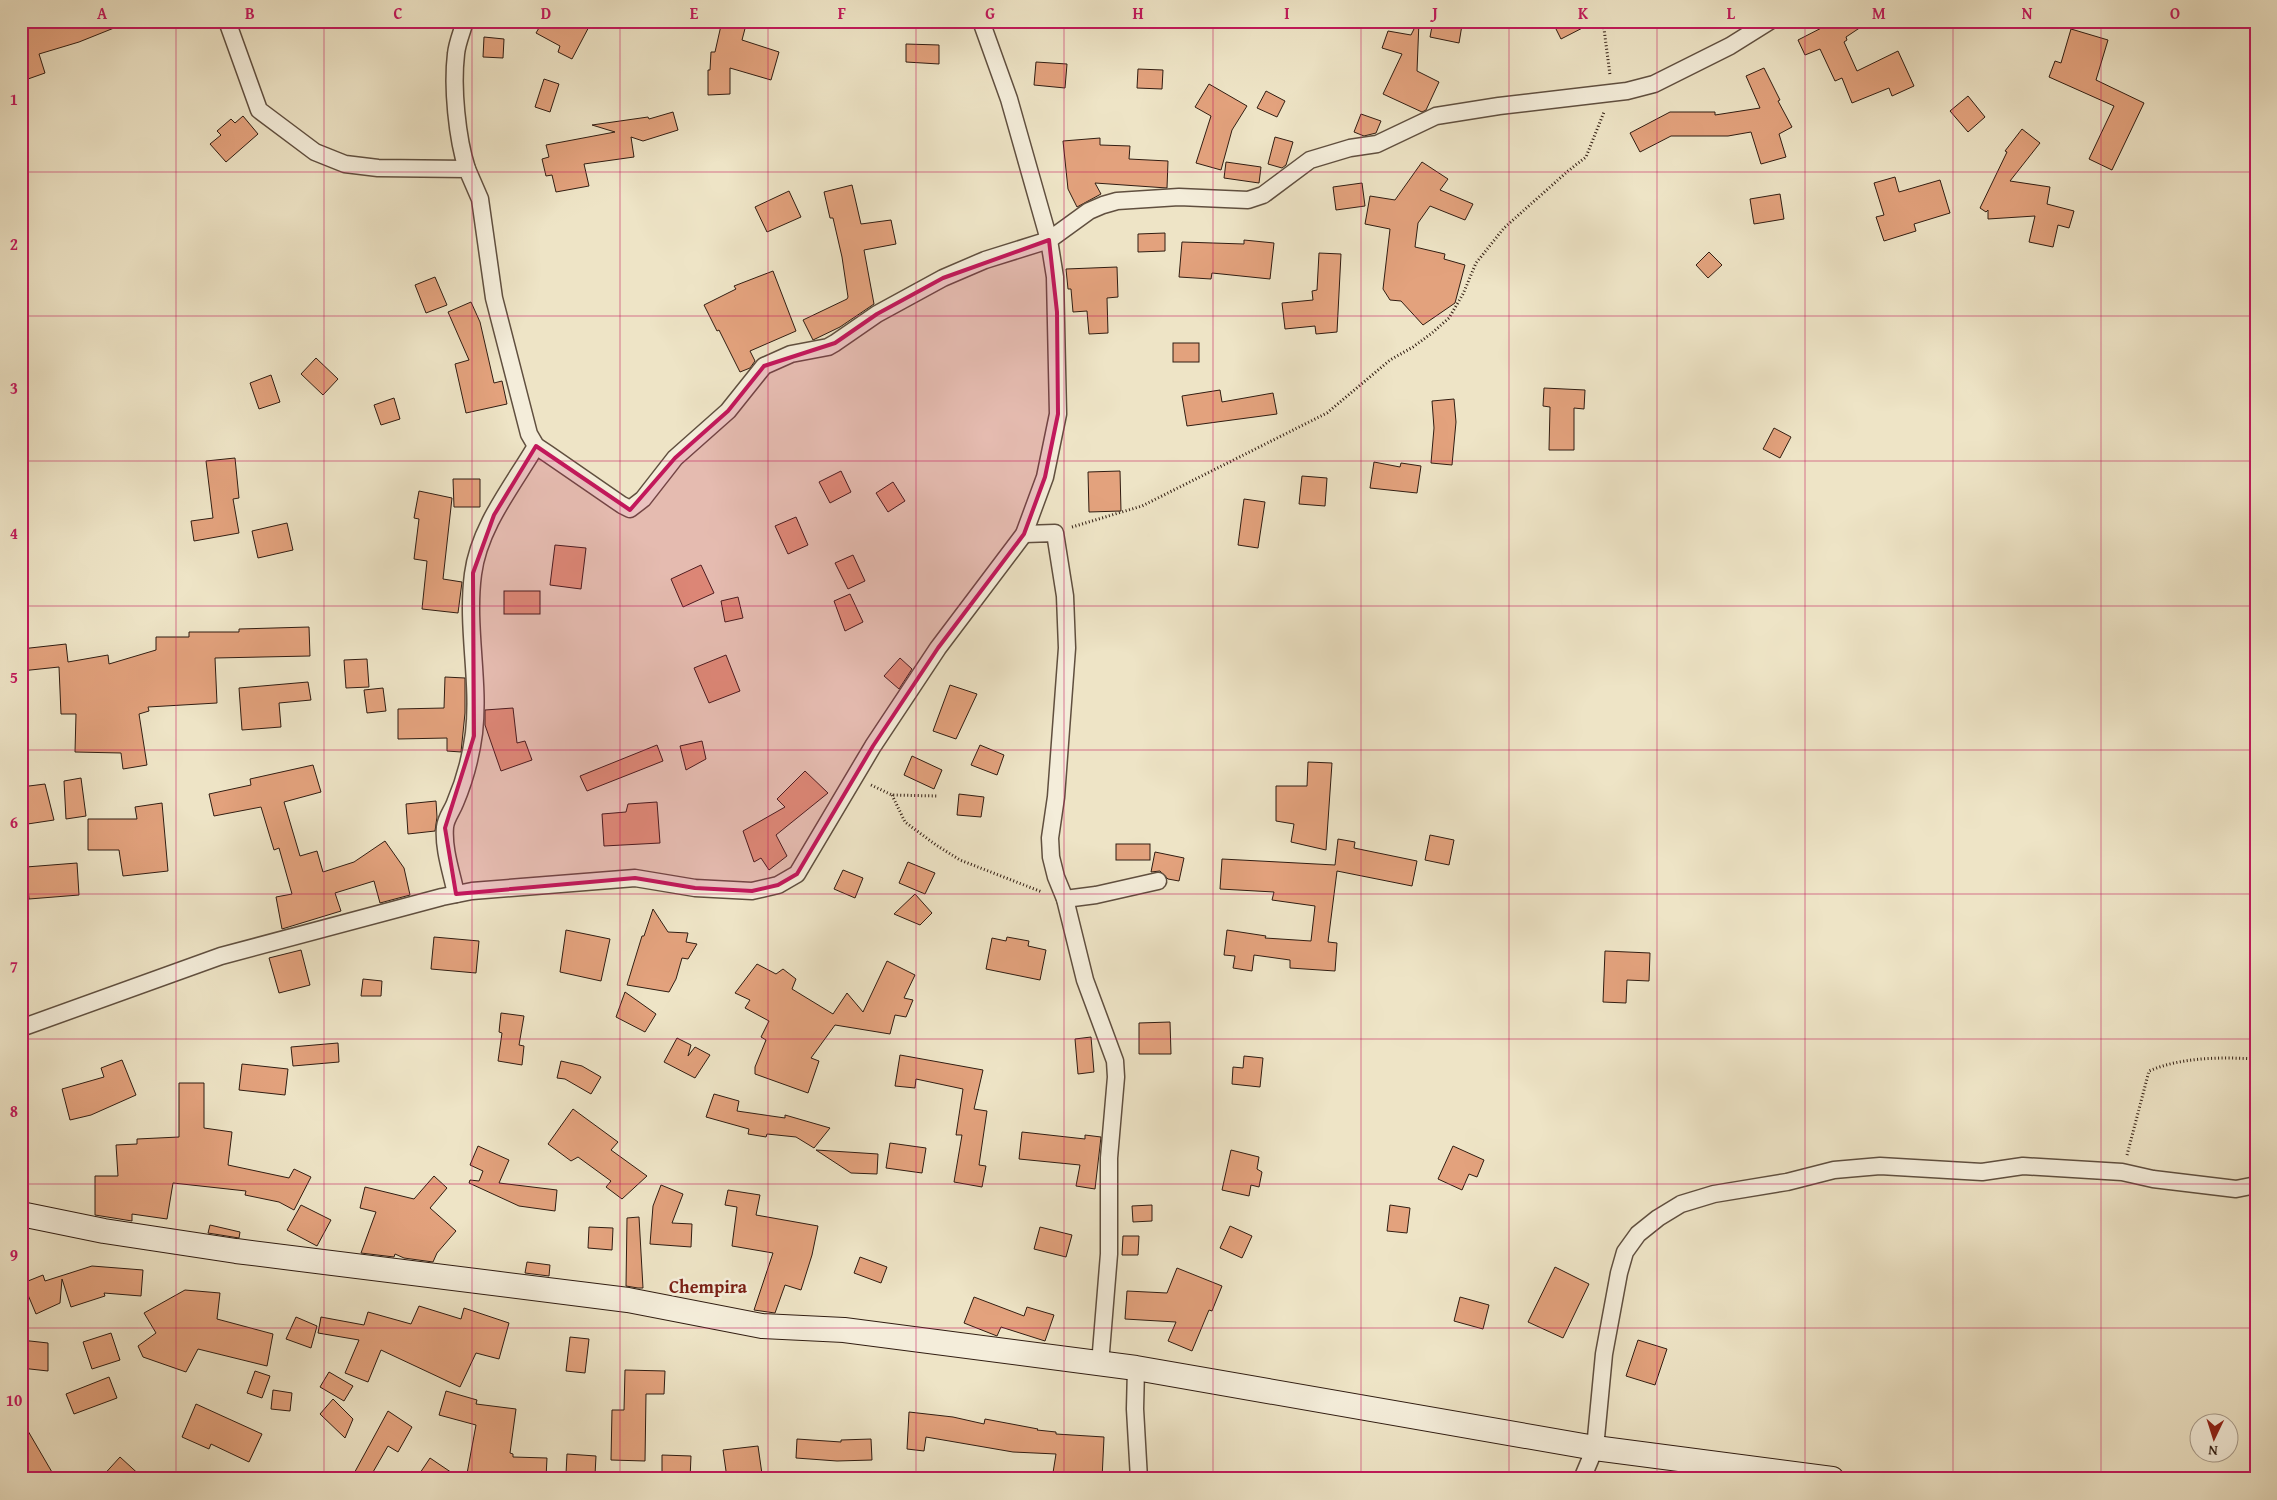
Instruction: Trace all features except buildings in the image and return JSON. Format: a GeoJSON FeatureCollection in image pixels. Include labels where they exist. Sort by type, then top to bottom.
{"type":"FeatureCollection","features":[{"type":"Feature","properties":{"kind":"street"},"geometry":{"type":"LineString","coordinates":[[227,21],[258,110],[314,152],[345,164],[378,168],[436,167],[467,169]]}},
{"type":"Feature","properties":{"kind":"street"},"geometry":{"type":"LineString","coordinates":[[465,21],[456,54],[458,123],[462,151],[467,169],[480,199],[494,298],[529,434],[536,446],[622,506],[632,508],[643,499],[674,458],[728,411],[764,366],[791,354],[835,343],[877,314],[943,278],[986,260],[1049,240],[1089,211],[1117,201],[1179,197],[1248,200],[1263,195],[1310,160],[1350,148],[1376,144],[1436,116],[1499,106],[1611,93],[1654,84],[1730,46],[1770,21]]}},
{"type":"Feature","properties":{"kind":"street"},"geometry":{"type":"LineString","coordinates":[[21,1028],[221,956],[456,894],[634,878],[695,888],[752,891],[778,885],[797,874],[855,776],[938,648],[1024,534],[1044,477],[1058,414],[1057,312],[1055,277],[1049,240],[1009,99],[981,21]]}},
{"type":"Feature","properties":{"kind":"street"},"geometry":{"type":"LineString","coordinates":[[456,894],[446,844],[445,828],[460,791],[474,736],[476,716],[472,610],[473,573],[481,546],[494,516],[536,446]]}},
{"type":"Feature","properties":{"kind":"street"},"geometry":{"type":"LineString","coordinates":[[1024,534],[1055,533],[1065,596],[1067,648],[1056,797],[1050,838],[1051,857],[1056,877],[1065,899],[1085,980],[1108,1042],[1115,1069],[1109,1158],[1109,1254],[1100,1364]]}},
{"type":"Feature","properties":{"kind":"street"},"geometry":{"type":"LineString","coordinates":[[1065,899],[1096,895],[1158,881]]}},
{"type":"Feature","properties":{"kind":"street"},"geometry":{"type":"LineString","coordinates":[[1582,1479],[1596,1448],[1598,1396],[1604,1354],[1619,1273],[1625,1252],[1638,1234],[1658,1218],[1681,1204],[1714,1194],[1787,1182],[1834,1170],[1880,1166],[1982,1172],[2023,1166],[2122,1172],[2154,1179],[2236,1189],[2256,1185]]}},
{"type":"Feature","properties":{"kind":"street"},"geometry":{"type":"LineString","coordinates":[[21,1214],[104,1231],[236,1251],[628,1300],[762,1326],[844,1330],[1136,1368],[1596,1448],[1832,1479]]}},
{"type":"Feature","properties":{"kind":"street"},"geometry":{"type":"LineString","coordinates":[[1136,1368],[1134,1409],[1139,1479]]}},
{"type":"Feature","properties":{"kind":"path"},"geometry":{"type":"LineString","coordinates":[[1055,533],[1142,506],[1327,413],[1390,360],[1413,347],[1449,318],[1463,294],[1476,263],[1504,228],[1586,157],[1611,93],[1603,21]]}},
{"type":"Feature","properties":{"kind":"path"},"geometry":{"type":"LineString","coordinates":[[855,776],[892,795],[938,796]]}},
{"type":"Feature","properties":{"kind":"path"},"geometry":{"type":"LineString","coordinates":[[892,795],[905,822],[960,860],[995,875],[1065,899]]}},
{"type":"Feature","properties":{"kind":"path"},"geometry":{"type":"LineString","coordinates":[[2122,1172],[2149,1071],[2164,1065],[2204,1059],[2256,1059]]}},
{"type":"Feature","properties":{"kind":"highlighted area"},"geometry":{"type":"Polygon","coordinates":[[[1049,240],[1057,312],[1058,414],[1045,477],[1024,534],[938,648],[873,746],[797,874],[778,885],[752,891],[695,888],[635,878],[456,894],[445,828],[474,736],[473,573],[494,515],[536,446],[630,510],[675,458],[728,411],[764,366],[835,343],[877,314],[943,278],[1049,240]]]}},
{"type":"Feature","properties":{"kind":"district","name":"Chempira"},"geometry":{"type":"Point","coordinates":[708,1287]}}]}
